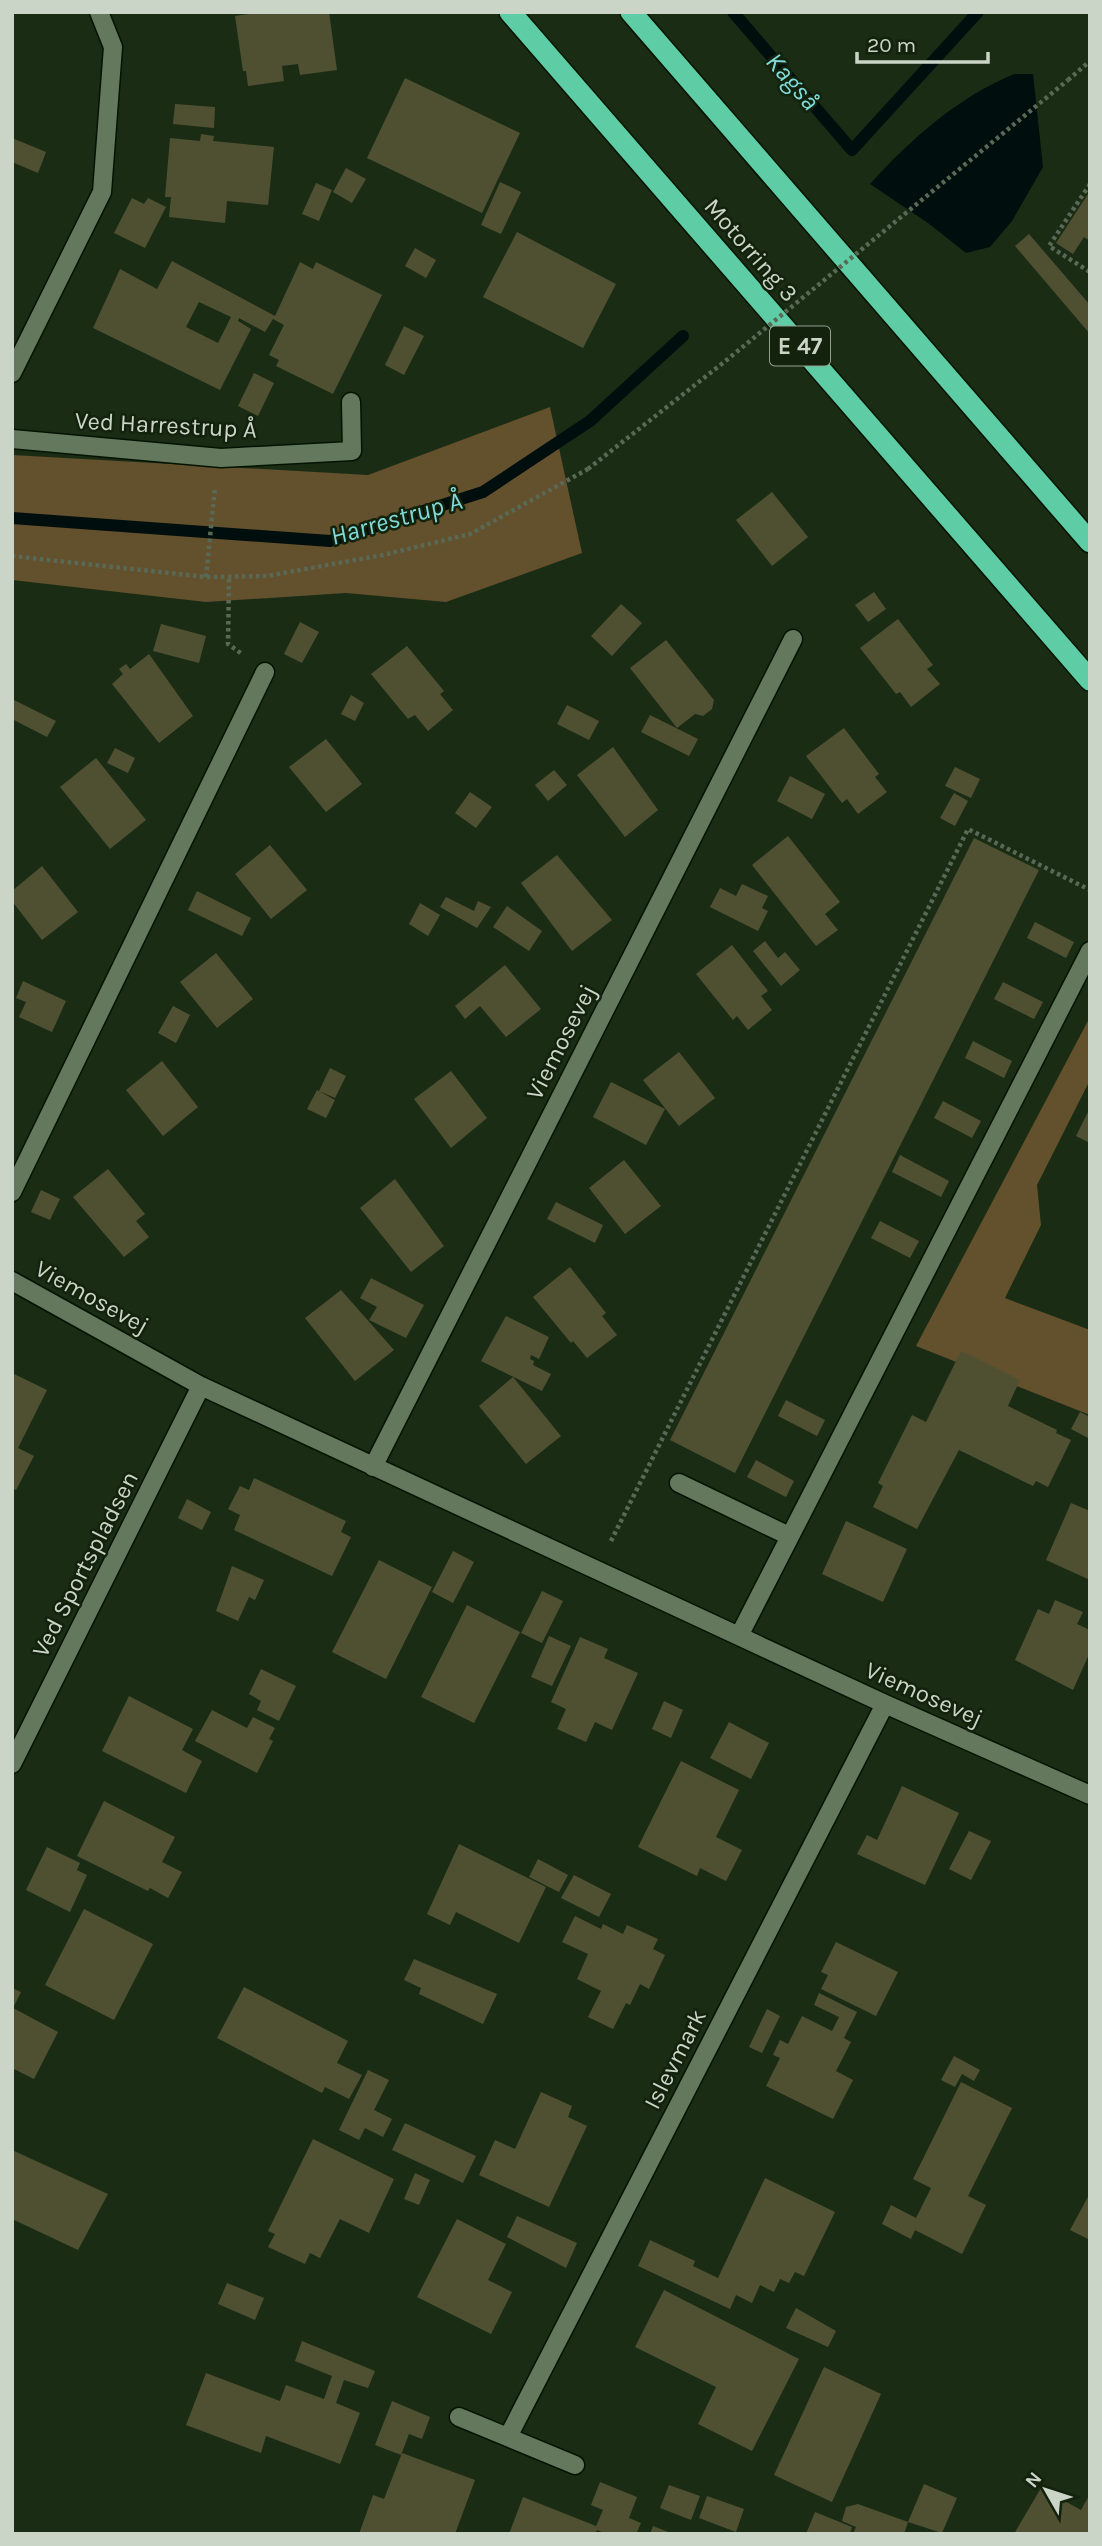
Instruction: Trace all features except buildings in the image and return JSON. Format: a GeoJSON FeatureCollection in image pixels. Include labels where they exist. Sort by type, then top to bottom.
{"type":"FeatureCollection","features":[{"type":"Feature","properties":{"kind":"highway","name":"Motorring 3"},"geometry":{"type":"LineString","coordinates":[[510,12],[1090,680]]}},
{"type":"Feature","properties":{"kind":"highway"},"geometry":{"type":"LineString","coordinates":[[631,12],[1090,542]]}},
{"type":"Feature","properties":{"kind":"street"},"geometry":{"type":"LineString","coordinates":[[12,373],[102,192],[113,47],[99,12]]}},
{"type":"Feature","properties":{"kind":"street","name":"Ved Harrestrup Å"},"geometry":{"type":"LineString","coordinates":[[12,439],[221,458],[352,451],[351,402]]}},
{"type":"Feature","properties":{"kind":"street","name":"Viemosevej"},"geometry":{"type":"LineString","coordinates":[[373,1467],[793,639]]}},
{"type":"Feature","properties":{"kind":"street"},"geometry":{"type":"LineString","coordinates":[[12,1192],[265,672]]}},
{"type":"Feature","properties":{"kind":"street"},"geometry":{"type":"LineString","coordinates":[[739,1636],[1090,951]]}},
{"type":"Feature","properties":{"kind":"street","name":"Viemosevej"},"geometry":{"type":"LineString","coordinates":[[12,1281],[201,1385],[885,1704],[1090,1795]]}},
{"type":"Feature","properties":{"kind":"street","name":"Ved Sportspladsen"},"geometry":{"type":"LineString","coordinates":[[12,1765],[201,1385]]}},
{"type":"Feature","properties":{"kind":"street"},"geometry":{"type":"LineString","coordinates":[[679,1483],[789,1536]]}},
{"type":"Feature","properties":{"kind":"street","name":"Islevmark"},"geometry":{"type":"LineString","coordinates":[[508,2437],[885,1704]]}},
{"type":"Feature","properties":{"kind":"street"},"geometry":{"type":"LineString","coordinates":[[459,2417],[575,2465]]}},
{"type":"Feature","properties":{"kind":"path"},"geometry":{"type":"LineString","coordinates":[[12,556],[229,579],[267,576],[383,555],[470,534],[588,469],[728,359],[1090,61]]}},
{"type":"Feature","properties":{"kind":"path"},"geometry":{"type":"LineString","coordinates":[[1090,184],[1049,246],[1090,272]]}},
{"type":"Feature","properties":{"kind":"path"},"geometry":{"type":"LineString","coordinates":[[206,577],[216,477]]}},
{"type":"Feature","properties":{"kind":"path"},"geometry":{"type":"LineString","coordinates":[[229,579],[228,644],[265,672]]}},
{"type":"Feature","properties":{"kind":"path"},"geometry":{"type":"LineString","coordinates":[[596,1570],[968,829],[1090,890]]}},
{"type":"Feature","properties":{"kind":"shaded area"},"geometry":{"type":"Polygon","coordinates":[[[1014,74],[1033,74],[1043,167],[1012,221],[990,247],[966,253],[928,223],[870,184],[919,135],[954,107],[1014,74]]]}},
{"type":"Feature","properties":{"kind":"shaded area"},"geometry":{"type":"Polygon","coordinates":[[[550,407],[582,553],[446,602],[346,593],[206,602],[12,580],[12,455],[368,475],[550,407]]]}},
{"type":"Feature","properties":{"kind":"shaded area"},"geometry":{"type":"Polygon","coordinates":[[[1090,1017],[1090,1080],[1037,1185],[1041,1225],[1005,1298],[1090,1330],[1090,1415],[916,1346],[1090,1017]]]}},
{"type":"Feature","properties":{"kind":"waterway","name":"Harrestrup Å"},"geometry":{"type":"LineString","coordinates":[[733,12],[852,150],[978,12]]}},
{"type":"Feature","properties":{"kind":"waterway","name":"Harrestrup Å"},"geometry":{"type":"LineString","coordinates":[[12,518],[330,541],[483,492],[590,421],[683,336]]}},
{"type":"Feature","properties":{"kind":"water label","name":"Kagså"},"geometry":{"type":"Point","coordinates":[793,81]}}]}
